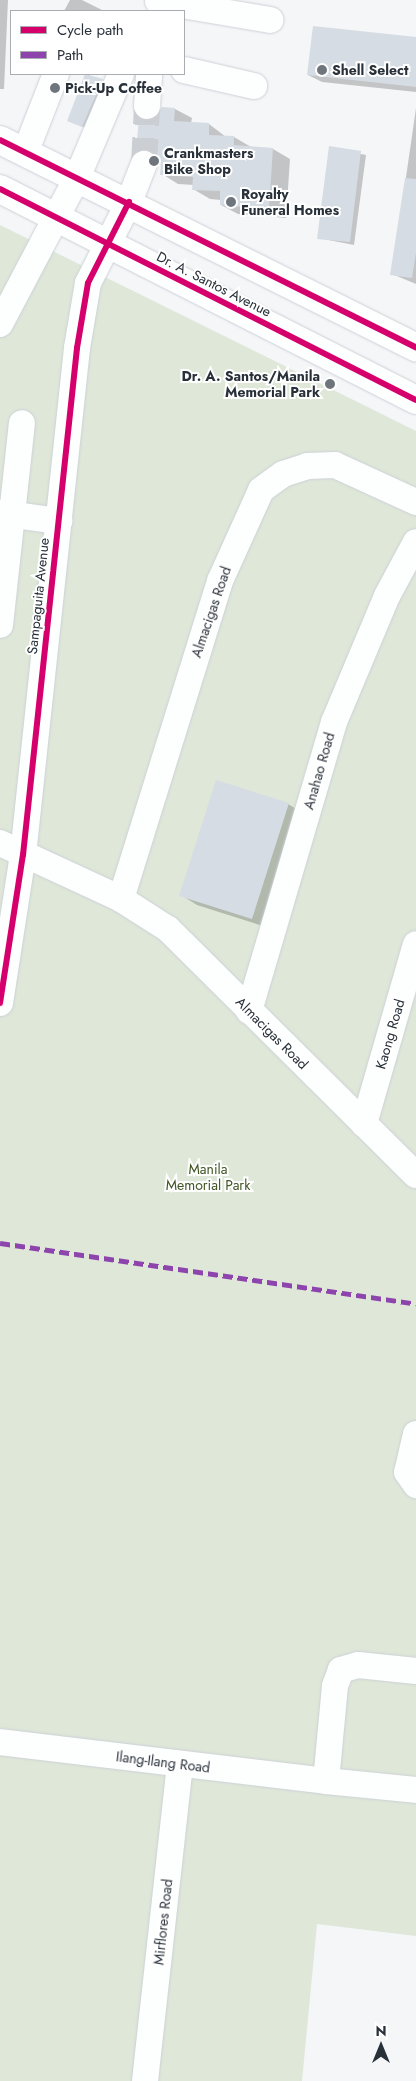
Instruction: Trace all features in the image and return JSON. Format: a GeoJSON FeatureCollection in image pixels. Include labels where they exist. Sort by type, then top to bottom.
{"type":"FeatureCollection","features":[{"type":"Feature","properties":{"kind":"main road"},"geometry":{"type":"LineString","coordinates":[[0,140],[129,202],[416,347]]}},
{"type":"Feature","properties":{"kind":"main road","name":"Dr. A. Santos Avenue"},"geometry":{"type":"LineString","coordinates":[[0,189],[416,400]]}},
{"type":"Feature","properties":{"kind":"street"},"geometry":{"type":"LineString","coordinates":[[158,4],[270,20]]}},
{"type":"Feature","properties":{"kind":"street"},"geometry":{"type":"LineString","coordinates":[[185,70],[254,86]]}},
{"type":"Feature","properties":{"kind":"street"},"geometry":{"type":"LineString","coordinates":[[25,153],[56,75]]}},
{"type":"Feature","properties":{"kind":"street"},"geometry":{"type":"LineString","coordinates":[[0,324],[77,178],[121,75]]}},
{"type":"Feature","properties":{"kind":"street"},"geometry":{"type":"LineString","coordinates":[[147,106],[149,75]]}},
{"type":"Feature","properties":{"kind":"street","name":"Sampaguita Avenue"},"geometry":{"type":"LineString","coordinates":[[0,1002],[23,855],[77,348],[88,283],[129,202],[144,164]]}},
{"type":"Feature","properties":{"kind":"street"},"geometry":{"type":"LineString","coordinates":[[0,625],[6,514],[22,423]]}},
{"type":"Feature","properties":{"kind":"street","name":"Almacigas Road"},"geometry":{"type":"LineString","coordinates":[[121,899],[220,581],[261,490],[283,474],[307,466],[335,464],[416,502]]}},
{"type":"Feature","properties":{"kind":"street"},"geometry":{"type":"LineString","coordinates":[[6,514],[59,521]]}},
{"type":"Feature","properties":{"kind":"street","name":"Anahao Road"},"geometry":{"type":"LineString","coordinates":[[249,1011],[334,722],[387,596],[416,542]]}},
{"type":"Feature","properties":{"kind":"street","name":"Almacigas Road"},"geometry":{"type":"LineString","coordinates":[[0,843],[121,899],[168,929],[416,1175]]}},
{"type":"Feature","properties":{"kind":"street","name":"Kaong Road"},"geometry":{"type":"LineString","coordinates":[[364,1124],[416,944]]}},
{"type":"Feature","properties":{"kind":"street"},"geometry":{"type":"LineString","coordinates":[[416,1434],[406,1472],[416,1485]]}},
{"type":"Feature","properties":{"kind":"street"},"geometry":{"type":"LineString","coordinates":[[326,1781],[335,1686],[341,1670],[358,1665],[416,1671]]}},
{"type":"Feature","properties":{"kind":"street","name":"Ilang-Ilang Road"},"geometry":{"type":"LineString","coordinates":[[0,1742],[416,1790]]}},
{"type":"Feature","properties":{"kind":"street","name":"Mirflores Road"},"geometry":{"type":"LineString","coordinates":[[145,2081],[180,1764]]}},
{"type":"Feature","properties":{"kind":"green space","name":"Manila Memorial Park"},"geometry":{"type":"Polygon","coordinates":[[[0,225],[416,431],[416,1936],[317,1924],[302,2081],[0,2081],[0,225]]]}},
{"type":"Feature","properties":{"kind":"building"},"geometry":{"type":"Polygon","coordinates":[[[313,26],[416,37],[416,87],[307,75],[313,26]]]}},
{"type":"Feature","properties":{"kind":"building"},"geometry":{"type":"Polygon","coordinates":[[[85,75],[103,79],[82,127],[67,121],[85,75]]]}},
{"type":"Feature","properties":{"kind":"building"},"geometry":{"type":"Polygon","coordinates":[[[162,107],[175,108],[174,121],[209,123],[209,135],[234,136],[234,145],[273,148],[269,209],[220,205],[220,191],[192,190],[193,177],[160,175],[161,164],[155,154],[149,150],[136,151],[139,118],[154,119],[162,107]]]}},
{"type":"Feature","properties":{"kind":"building"},"geometry":{"type":"Polygon","coordinates":[[[329,146],[361,151],[350,242],[317,239],[329,146]]]}},
{"type":"Feature","properties":{"kind":"building"},"geometry":{"type":"Polygon","coordinates":[[[405,178],[416,179],[416,253],[412,278],[390,275],[405,178]]]}},
{"type":"Feature","properties":{"kind":"building"},"geometry":{"type":"Polygon","coordinates":[[[216,780],[289,803],[252,919],[179,896],[216,780]]]}},
{"type":"Feature","properties":{"kind":"tunnel"},"geometry":{"type":"LineString","coordinates":[[144,164],[147,106]]}},
{"type":"Feature","properties":{"kind":"marked path"},"geometry":{"type":"LineString","coordinates":[[0,1243],[416,1304]]}},
{"type":"Feature","properties":{"kind":"cycle path"},"geometry":{"type":"LineString","coordinates":[[0,140],[416,347]]}},
{"type":"Feature","properties":{"kind":"cycle path"},"geometry":{"type":"LineString","coordinates":[[0,189],[416,400]]}},
{"type":"Feature","properties":{"kind":"cycle path"},"geometry":{"type":"LineString","coordinates":[[0,1003],[23,855],[77,348],[88,283],[129,202]]}},
{"type":"Feature","properties":{"kind":"place","name":"Shell Select"},"geometry":{"type":"Point","coordinates":[322,70]}},
{"type":"Feature","properties":{"kind":"place","name":"Pick-Up Coffee"},"geometry":{"type":"Point","coordinates":[55,88]}},
{"type":"Feature","properties":{"kind":"place","name":"Crankmasters Bike Shop"},"geometry":{"type":"Point","coordinates":[154,161]}},
{"type":"Feature","properties":{"kind":"place","name":"Royalty Funeral Homes"},"geometry":{"type":"Point","coordinates":[231,202]}},
{"type":"Feature","properties":{"kind":"place","name":"Dr. A. Santos/Manila Memorial Park"},"geometry":{"type":"Point","coordinates":[330,384]}}]}
